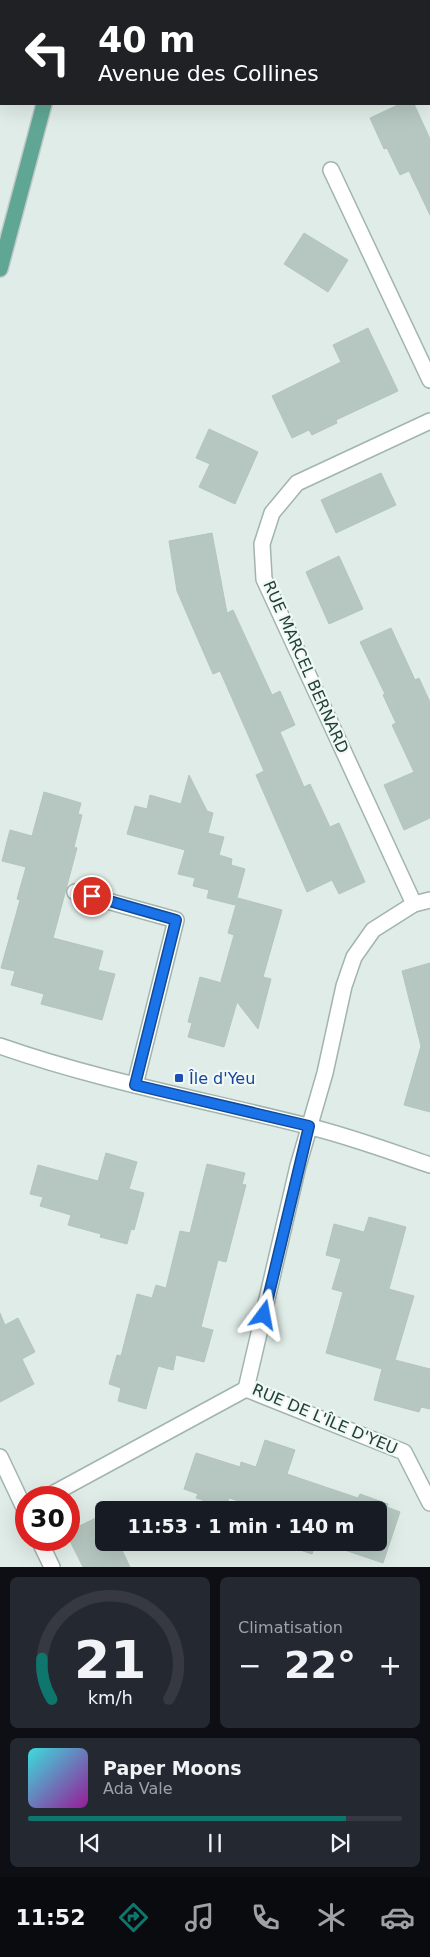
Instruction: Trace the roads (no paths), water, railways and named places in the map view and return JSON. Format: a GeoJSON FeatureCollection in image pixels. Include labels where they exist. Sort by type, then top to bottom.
{"type":"FeatureCollection","features":[{"type":"Feature","properties":{"kind":"main road"},"geometry":{"type":"LineString","coordinates":[[0,270],[44,105]]}},
{"type":"Feature","properties":{"kind":"street"},"geometry":{"type":"LineString","coordinates":[[331,170],[430,380]]}},
{"type":"Feature","properties":{"kind":"street","name":"RUE MARCEL BERNARD"},"geometry":{"type":"LineString","coordinates":[[414,904],[264,578],[262,544],[272,513],[297,483],[430,420]]}},
{"type":"Feature","properties":{"kind":"street"},"geometry":{"type":"LineString","coordinates":[[75,892],[176,920],[135,1085]]}},
{"type":"Feature","properties":{"kind":"street","name":"RUE DE L'ÎLE D'YEU"},"geometry":{"type":"LineString","coordinates":[[430,900],[414,904],[373,930],[354,957],[344,986],[325,1073],[309,1126],[246,1389],[404,1452],[430,1503]]}},
{"type":"Feature","properties":{"kind":"street"},"geometry":{"type":"LineString","coordinates":[[0,1046],[31,1057],[135,1085],[309,1126],[430,1165]]}},
{"type":"Feature","properties":{"kind":"street"},"geometry":{"type":"LineString","coordinates":[[67,1486],[246,1389]]}},
{"type":"Feature","properties":{"kind":"street"},"geometry":{"type":"LineString","coordinates":[[0,1457],[15,1487]]}},
{"type":"Feature","properties":{"kind":"street"},"geometry":{"type":"LineString","coordinates":[[44,1551],[52,1567]]}},
{"type":"Feature","properties":{"kind":"place","name":"Île d'Yeu"},"geometry":{"type":"Point","coordinates":[179,1078]}}]}
